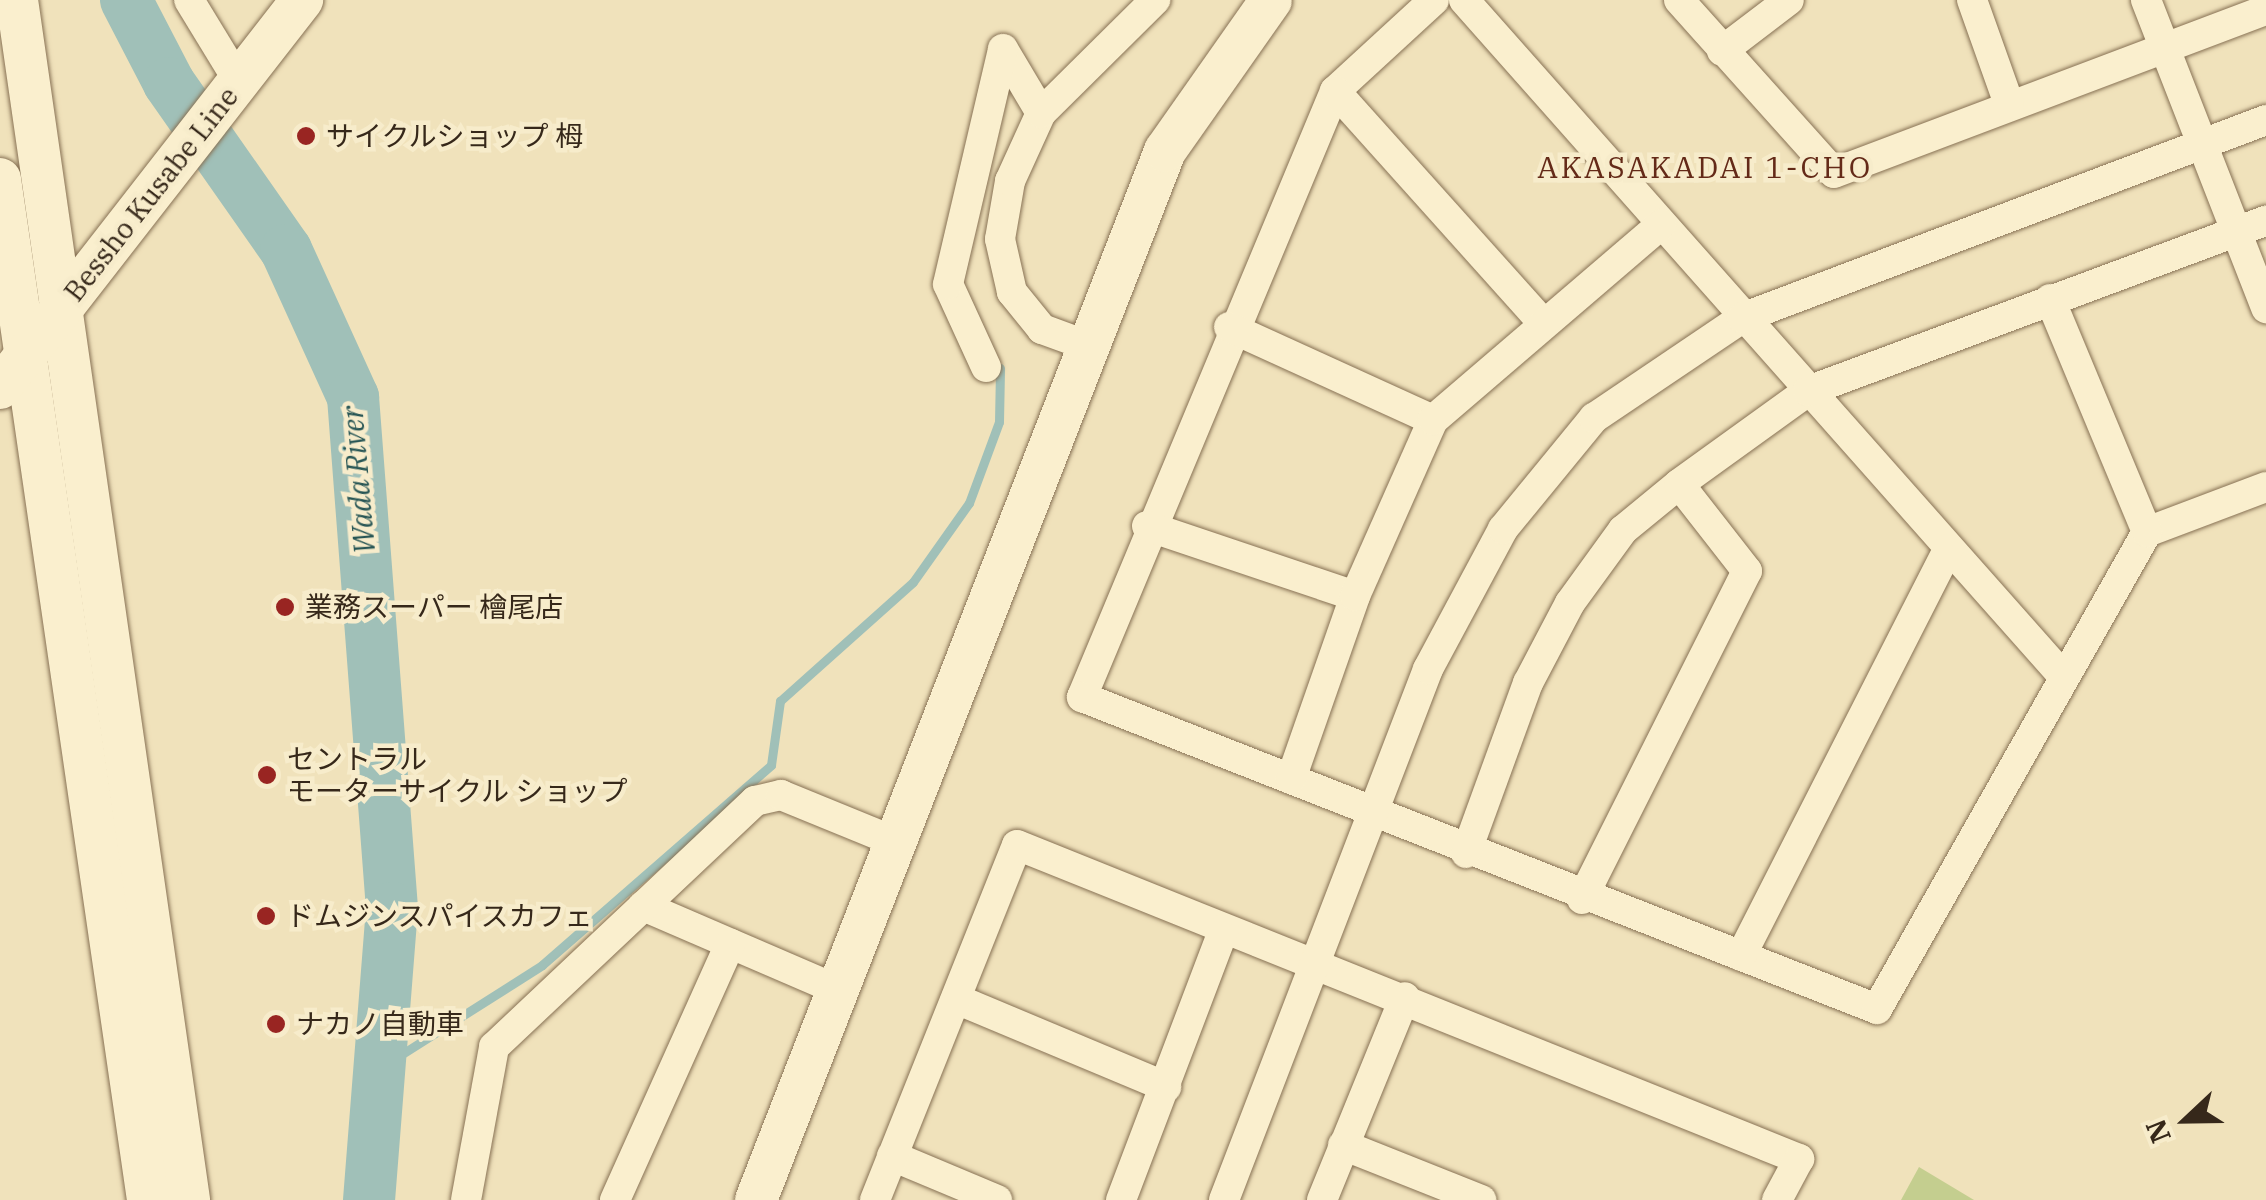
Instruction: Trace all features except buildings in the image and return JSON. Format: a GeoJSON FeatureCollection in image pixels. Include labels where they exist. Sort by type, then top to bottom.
{"type":"FeatureCollection","features":[{"type":"Feature","properties":{"kind":"street"},"geometry":{"type":"LineString","coordinates":[[189,0],[234,89]]}},
{"type":"Feature","properties":{"kind":"street","name":"Bessho Kusabe Line"},"geometry":{"type":"LineString","coordinates":[[12,372],[178,165],[302,0]]}},
{"type":"Feature","properties":{"kind":"street"},"geometry":{"type":"LineString","coordinates":[[1084,344],[1042,329],[1012,292],[1000,239],[1010,182],[1041,113],[1155,0]]}},
{"type":"Feature","properties":{"kind":"street"},"geometry":{"type":"LineString","coordinates":[[756,1200],[1084,344],[1166,151],[1271,0]]}},
{"type":"Feature","properties":{"kind":"street"},"geometry":{"type":"LineString","coordinates":[[1434,0],[1335,92],[1229,327],[1146,526],[1082,697],[1582,900],[1877,1009],[2147,532],[2266,487]]}},
{"type":"Feature","properties":{"kind":"street"},"geometry":{"type":"LineString","coordinates":[[1464,0],[2063,676]]}},
{"type":"Feature","properties":{"kind":"street"},"geometry":{"type":"LineString","coordinates":[[1678,0],[1834,173],[2266,10]]}},
{"type":"Feature","properties":{"kind":"street"},"geometry":{"type":"LineString","coordinates":[[1722,51],[1789,0]]}},
{"type":"Feature","properties":{"kind":"street"},"geometry":{"type":"LineString","coordinates":[[1972,0],[2009,104]]}},
{"type":"Feature","properties":{"kind":"street"},"geometry":{"type":"LineString","coordinates":[[2146,0],[2266,308]]}},
{"type":"Feature","properties":{"kind":"street"},"geometry":{"type":"LineString","coordinates":[[13,17],[61,308],[189,1200]]}},
{"type":"Feature","properties":{"kind":"street"},"geometry":{"type":"LineString","coordinates":[[986,367],[948,284],[1003,50],[1041,113]]}},
{"type":"Feature","properties":{"kind":"street"},"geometry":{"type":"LineString","coordinates":[[1335,92],[1542,322]]}},
{"type":"Feature","properties":{"kind":"street"},"geometry":{"type":"LineString","coordinates":[[1224,1200],[1428,669],[1536,483],[1594,418],[1742,318],[2266,120]]}},
{"type":"Feature","properties":{"kind":"street"},"geometry":{"type":"LineString","coordinates":[[0,179],[12,372],[148,1200]]}},
{"type":"Feature","properties":{"kind":"street"},"geometry":{"type":"LineString","coordinates":[[1466,853],[1528,683],[1570,603],[1623,530],[1679,484],[1808,391],[2266,221]]}},
{"type":"Feature","properties":{"kind":"street"},"geometry":{"type":"LineString","coordinates":[[1291,779],[1355,596],[1433,420],[1542,322],[1662,224]]}},
{"type":"Feature","properties":{"kind":"street"},"geometry":{"type":"LineString","coordinates":[[2050,299],[2147,532]]}},
{"type":"Feature","properties":{"kind":"street"},"geometry":{"type":"LineString","coordinates":[[1229,327],[1433,420]]}},
{"type":"Feature","properties":{"kind":"street"},"geometry":{"type":"LineString","coordinates":[[1582,900],[1747,571],[1679,484]]}},
{"type":"Feature","properties":{"kind":"street"},"geometry":{"type":"LineString","coordinates":[[1146,526],[1355,596]]}},
{"type":"Feature","properties":{"kind":"street"},"geometry":{"type":"LineString","coordinates":[[1741,956],[1948,549]]}},
{"type":"Feature","properties":{"kind":"street"},"geometry":{"type":"LineString","coordinates":[[466,1200],[494,1047],[755,801],[781,795],[894,841]]}},
{"type":"Feature","properties":{"kind":"street"},"geometry":{"type":"LineString","coordinates":[[875,1200],[1017,845],[1312,966],[1405,996],[1798,1159],[1777,1200]]}},
{"type":"Feature","properties":{"kind":"street"},"geometry":{"type":"LineString","coordinates":[[643,906],[836,990]]}},
{"type":"Feature","properties":{"kind":"street"},"geometry":{"type":"LineString","coordinates":[[1121,1200],[1224,929]]}},
{"type":"Feature","properties":{"kind":"street"},"geometry":{"type":"LineString","coordinates":[[614,1200],[730,944]]}},
{"type":"Feature","properties":{"kind":"street"},"geometry":{"type":"LineString","coordinates":[[1322,1200],[1405,996]]}},
{"type":"Feature","properties":{"kind":"street"},"geometry":{"type":"LineString","coordinates":[[956,999],[1166,1088]]}},
{"type":"Feature","properties":{"kind":"street"},"geometry":{"type":"LineString","coordinates":[[1342,1145],[1481,1200]]}},
{"type":"Feature","properties":{"kind":"street"},"geometry":{"type":"LineString","coordinates":[[892,1156],[997,1200]]}},
{"type":"Feature","properties":{"kind":"green space"},"geometry":{"type":"Polygon","coordinates":[[[1919,1167],[1974,1200],[1901,1200],[1919,1167]]]}},
{"type":"Feature","properties":{"kind":"waterway","name":"Wada River"},"geometry":{"type":"LineString","coordinates":[[126,0],[169,83],[286,250],[353,397],[392,908],[369,1200]]}},
{"type":"Feature","properties":{"kind":"waterway"},"geometry":{"type":"LineString","coordinates":[[380,1068],[542,965],[771,765],[780,701],[913,582],[969,503],[999,422],[1000,368]]}},
{"type":"Feature","properties":{"kind":"place","name":"サイクルショップ 栂"},"geometry":{"type":"Point","coordinates":[306,136]}},
{"type":"Feature","properties":{"kind":"place","name":"業務スーパー 檜尾店"},"geometry":{"type":"Point","coordinates":[285,607]}},
{"type":"Feature","properties":{"kind":"place","name":"セントラル モーターサイクル ショップ"},"geometry":{"type":"Point","coordinates":[267,775]}},
{"type":"Feature","properties":{"kind":"place","name":"ドムジンスパイスカフェ"},"geometry":{"type":"Point","coordinates":[266,916]}},
{"type":"Feature","properties":{"kind":"place","name":"ナカノ自動車"},"geometry":{"type":"Point","coordinates":[276,1024]}},
{"type":"Feature","properties":{"kind":"district","name":"AKASAKADAI 1-CHO"},"geometry":{"type":"Point","coordinates":[1705,167]}}]}
